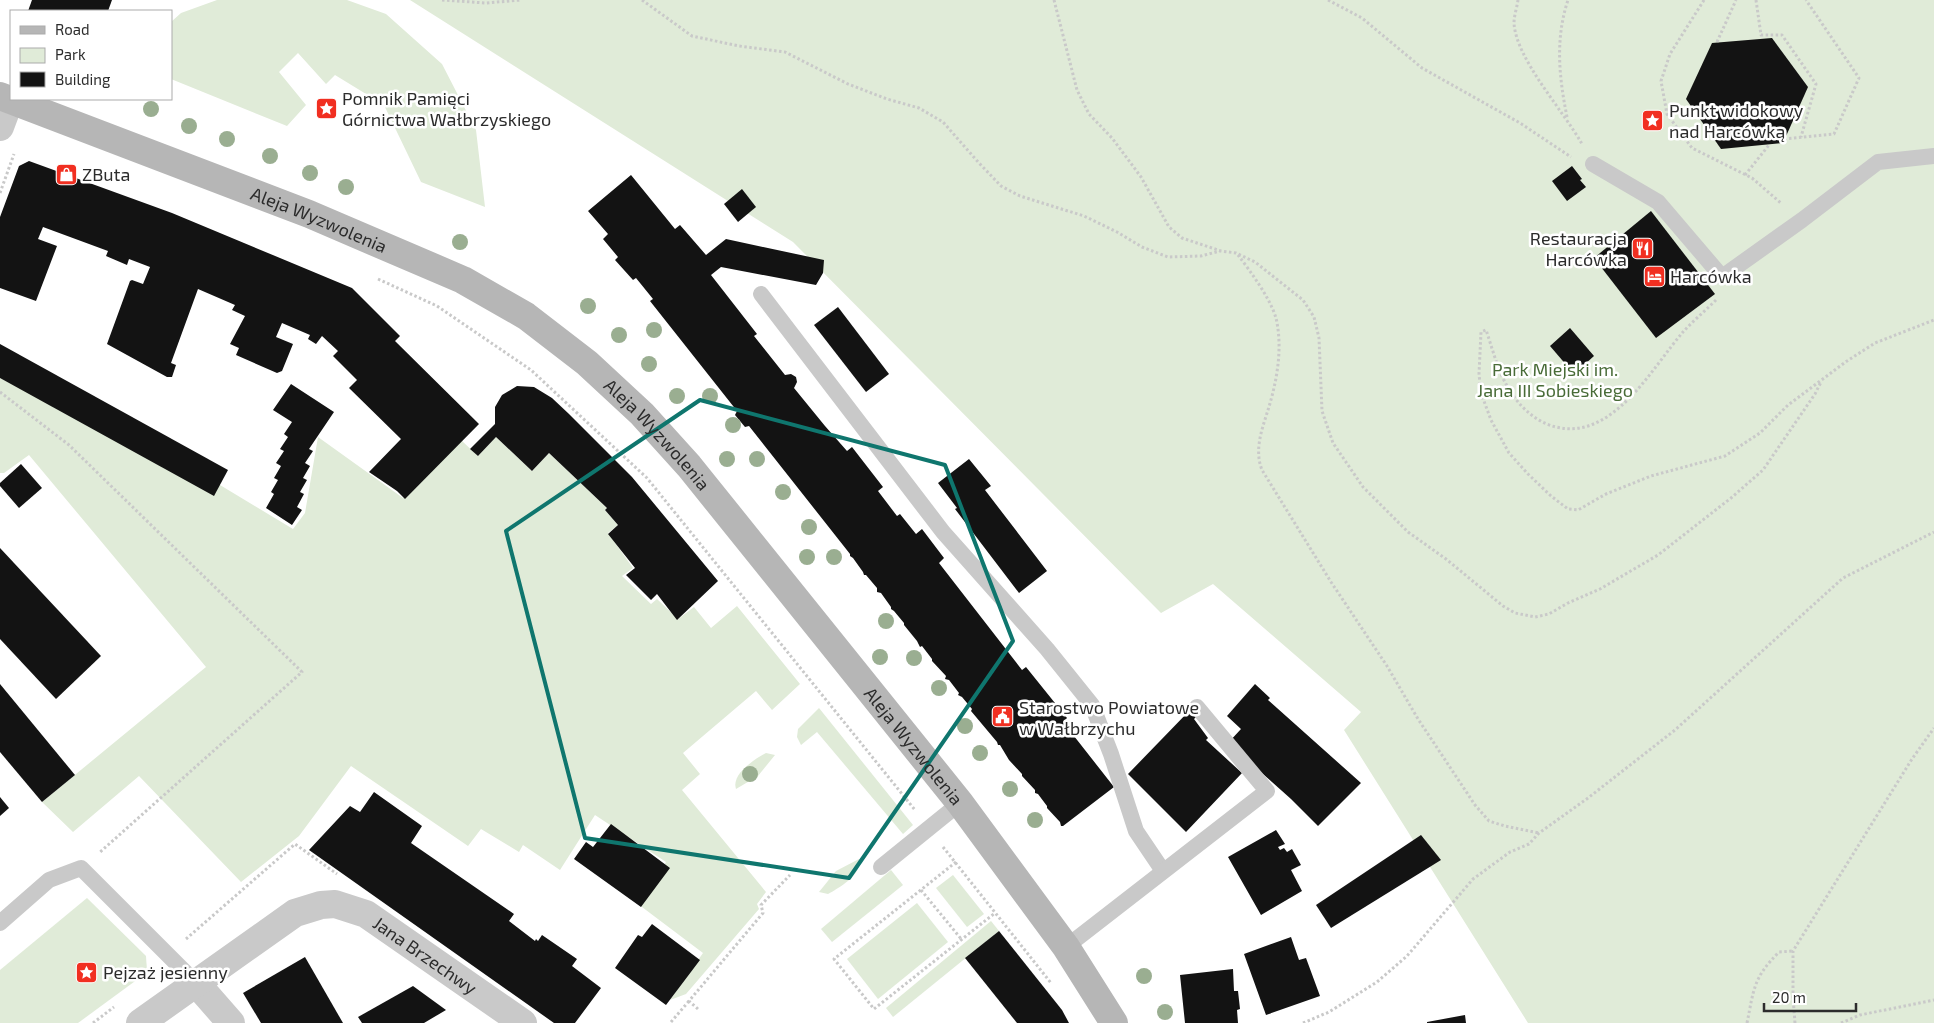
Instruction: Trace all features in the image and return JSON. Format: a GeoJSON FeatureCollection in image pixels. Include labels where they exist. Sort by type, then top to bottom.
{"type":"FeatureCollection","features":[{"type":"Feature","properties":{"kind":"street"},"geometry":{"type":"LineString","coordinates":[[5,98],[8,137]]}},
{"type":"Feature","properties":{"kind":"street","name":"Aleja Wyzwolenia"},"geometry":{"type":"LineString","coordinates":[[10,100],[309,214],[463,280],[526,316],[587,363],[642,414],[689,466],[960,803],[1066,947],[1114,1023]]}},
{"type":"Feature","properties":{"kind":"street","name":"Jana Brzechwy"},"geometry":{"type":"LineString","coordinates":[[196,983],[295,913],[321,905],[335,904],[366,914],[523,1023]]}},
{"type":"Feature","properties":{"kind":"street"},"geometry":{"type":"LineString","coordinates":[[140,1023],[196,983],[231,1023]]}},
{"type":"Feature","properties":{"kind":"lane"},"geometry":{"type":"LineString","coordinates":[[1593,164],[1658,202],[1722,277],[1802,220],[1878,162],[1934,156]]}},
{"type":"Feature","properties":{"kind":"lane"},"geometry":{"type":"LineString","coordinates":[[761,294],[943,532],[1047,649],[1092,705],[1111,754],[1136,831],[1163,871]]}},
{"type":"Feature","properties":{"kind":"lane"},"geometry":{"type":"LineString","coordinates":[[1066,947],[1266,791],[1197,707]]}},
{"type":"Feature","properties":{"kind":"lane"},"geometry":{"type":"LineString","coordinates":[[881,867],[960,803]]}},
{"type":"Feature","properties":{"kind":"lane"},"geometry":{"type":"LineString","coordinates":[[0,923],[49,880],[81,868],[196,983]]}},
{"type":"Feature","properties":{"kind":"path"},"geometry":{"type":"LineString","coordinates":[[442,0],[486,3],[521,0]]}},
{"type":"Feature","properties":{"kind":"path"},"geometry":{"type":"LineString","coordinates":[[642,0],[692,36],[739,46],[785,52],[848,84],[887,99],[919,108],[943,122],[1002,186],[1020,196],[1084,216],[1118,232],[1142,247],[1168,257],[1201,256],[1220,251]]}},
{"type":"Feature","properties":{"kind":"path"},"geometry":{"type":"LineString","coordinates":[[1054,0],[1077,90],[1089,114],[1112,138],[1142,177],[1169,227],[1182,238],[1220,251],[1236,253],[1255,262],[1302,300],[1314,317],[1319,338],[1322,410],[1333,442],[1363,487],[1408,532],[1446,559],[1503,606],[1515,613],[1535,617],[1549,614],[1568,603],[1600,589],[1658,555],[1692,530],[1762,470],[1815,394],[1821,382]]}},
{"type":"Feature","properties":{"kind":"path"},"geometry":{"type":"LineString","coordinates":[[1328,0],[1362,18],[1422,68],[1520,123],[1578,162],[1593,164]]}},
{"type":"Feature","properties":{"kind":"path"},"geometry":{"type":"LineString","coordinates":[[1518,0],[1514,21],[1516,40],[1527,61],[1568,120],[1560,80],[1559,47],[1563,14],[1568,0]]}},
{"type":"Feature","properties":{"kind":"path"},"geometry":{"type":"LineString","coordinates":[[1704,0],[1670,54],[1661,81],[1667,114],[1692,148],[1752,178],[1785,206]]}},
{"type":"Feature","properties":{"kind":"path"},"geometry":{"type":"LineString","coordinates":[[1717,42],[1736,0]]}},
{"type":"Feature","properties":{"kind":"path"},"geometry":{"type":"LineString","coordinates":[[1756,0],[1761,35],[1782,35],[1816,84],[1801,134]]}},
{"type":"Feature","properties":{"kind":"path"},"geometry":{"type":"LineString","coordinates":[[1784,139],[1801,134],[1834,134],[1859,78],[1806,0]]}},
{"type":"Feature","properties":{"kind":"path"},"geometry":{"type":"LineString","coordinates":[[0,193],[8,137]]}},
{"type":"Feature","properties":{"kind":"path"},"geometry":{"type":"LineString","coordinates":[[1745,175],[1769,145]]}},
{"type":"Feature","properties":{"kind":"path"},"geometry":{"type":"LineString","coordinates":[[1236,253],[1251,272],[1275,317],[1278,338],[1275,387],[1262,431],[1258,459],[1262,470],[1331,582],[1387,666],[1418,719],[1475,805],[1489,821],[1539,832]]}},
{"type":"Feature","properties":{"kind":"path"},"geometry":{"type":"LineString","coordinates":[[1722,277],[1725,292],[1684,332],[1626,402],[1610,415],[1582,429],[1568,430],[1549,426],[1535,420],[1506,384],[1486,330],[1481,332],[1478,374],[1482,393],[1495,428],[1509,453],[1528,474],[1568,509],[1578,510],[1606,494],[1650,476],[1725,456],[1760,433],[1788,405],[1847,361],[1875,343],[1934,320]]}},
{"type":"Feature","properties":{"kind":"path"},"geometry":{"type":"LineString","coordinates":[[378,278],[437,306],[531,370],[647,478],[1056,989]]}},
{"type":"Feature","properties":{"kind":"path"},"geometry":{"type":"LineString","coordinates":[[0,392],[69,445],[302,672],[81,868]]}},
{"type":"Feature","properties":{"kind":"path"},"geometry":{"type":"LineString","coordinates":[[1303,1023],[1329,1012],[1376,982],[1408,956],[1473,879],[1510,852],[1528,844],[1539,832],[1588,798],[1674,730],[1843,578],[1934,532]]}},
{"type":"Feature","properties":{"kind":"path"},"geometry":{"type":"LineString","coordinates":[[1795,1023],[1793,951],[1912,759],[1934,728]]}},
{"type":"Feature","properties":{"kind":"path"},"geometry":{"type":"LineString","coordinates":[[956,862],[834,959],[874,1009],[996,913]]}},
{"type":"Feature","properties":{"kind":"path"},"geometry":{"type":"LineString","coordinates":[[671,1022],[763,913],[761,904],[790,875]]}},
{"type":"Feature","properties":{"kind":"path"},"geometry":{"type":"LineString","coordinates":[[921,890],[962,940]]}},
{"type":"Feature","properties":{"kind":"path"},"geometry":{"type":"LineString","coordinates":[[1747,1023],[1755,984],[1764,967],[1779,952],[1793,951]]}},
{"type":"Feature","properties":{"kind":"path"},"geometry":{"type":"LineString","coordinates":[[1841,1023],[1860,1015],[1934,1000]]}},
{"type":"Feature","properties":{"kind":"path"},"geometry":{"type":"LineString","coordinates":[[689,1001],[698,1009]]}},
{"type":"Feature","properties":{"kind":"highlighted area"},"geometry":{"type":"Polygon","coordinates":[[[700,400],[945,465],[1013,641],[849,878],[585,838],[506,531],[700,400]]]}},
{"type":"Feature","properties":{"kind":"green space"},"geometry":{"type":"Polygon","coordinates":[[[217,0],[347,0],[386,14],[442,64],[476,130],[485,207],[421,182],[384,105],[335,75],[326,84],[298,53],[279,72],[306,105],[287,126],[172,79],[172,21],[181,13],[217,0]]]}},
{"type":"Feature","properties":{"kind":"green space","name":"Park Miejski im. Jana III Sobieskiego"},"geometry":{"type":"Polygon","coordinates":[[[410,0],[1934,0],[1934,1023],[1528,1023],[1344,730],[1361,712],[1213,584],[1161,613],[793,242],[410,0]]]}},
{"type":"Feature","properties":{"kind":"green space"},"geometry":{"type":"Polygon","coordinates":[[[0,378],[220,485],[293,529],[305,513],[318,437],[403,498],[461,440],[478,456],[496,437],[532,471],[549,453],[607,508],[605,510],[618,525],[608,533],[633,568],[622,576],[651,604],[657,599],[678,619],[694,607],[711,628],[737,606],[800,684],[772,710],[756,691],[683,753],[700,774],[682,790],[766,892],[757,904],[759,909],[686,994],[670,1000],[703,953],[638,904],[666,862],[595,815],[560,870],[523,845],[519,852],[481,829],[468,846],[351,766],[299,836],[241,882],[139,776],[73,832],[42,802],[206,667],[29,455],[4,473],[0,473],[0,378]]]}},
{"type":"Feature","properties":{"kind":"green space"},"geometry":{"type":"Polygon","coordinates":[[[819,708],[913,825],[903,834],[817,732],[801,745],[797,737],[798,729],[819,708]]]}},
{"type":"Feature","properties":{"kind":"green space"},"geometry":{"type":"Polygon","coordinates":[[[766,753],[775,755],[758,776],[736,789],[735,783],[740,773],[750,763],[766,753]]]}},
{"type":"Feature","properties":{"kind":"green space"},"geometry":{"type":"Polygon","coordinates":[[[859,859],[857,870],[849,880],[828,894],[819,892],[836,871],[859,859]]]}},
{"type":"Feature","properties":{"kind":"green space"},"geometry":{"type":"Polygon","coordinates":[[[891,870],[903,885],[832,942],[821,929],[891,870]]]}},
{"type":"Feature","properties":{"kind":"green space"},"geometry":{"type":"Polygon","coordinates":[[[953,875],[984,914],[967,927],[936,888],[953,875]]]}},
{"type":"Feature","properties":{"kind":"green space"},"geometry":{"type":"Polygon","coordinates":[[[87,898],[146,956],[147,971],[78,1023],[0,1023],[0,970],[87,898]]]}},
{"type":"Feature","properties":{"kind":"green space"},"geometry":{"type":"Polygon","coordinates":[[[917,903],[948,942],[878,999],[847,959],[917,903]]]}},
{"type":"Feature","properties":{"kind":"green space"},"geometry":{"type":"Polygon","coordinates":[[[991,921],[999,931],[893,1017],[886,1008],[991,921]]]}},
{"type":"Feature","properties":{"kind":"building"},"geometry":{"type":"Polygon","coordinates":[[[32,0],[112,0],[108,10],[28,10],[32,0]]]}},
{"type":"Feature","properties":{"kind":"building"},"geometry":{"type":"Polygon","coordinates":[[[1772,38],[1808,87],[1787,134],[1782,143],[1721,149],[1686,99],[1712,43],[1772,38]]]}},
{"type":"Feature","properties":{"kind":"building"},"geometry":{"type":"Polygon","coordinates":[[[29,161],[172,213],[352,288],[400,336],[395,341],[479,424],[405,499],[397,491],[369,472],[401,439],[349,388],[357,380],[333,356],[338,351],[322,336],[316,344],[308,339],[310,335],[282,323],[276,337],[293,344],[282,371],[277,373],[236,355],[239,348],[230,344],[245,316],[232,310],[235,305],[198,289],[171,363],[176,365],[172,377],[167,377],[107,344],[130,281],[143,284],[150,267],[129,259],[127,265],[106,256],[108,251],[43,227],[38,239],[57,246],[36,301],[0,288],[0,217],[19,166],[29,161]]]}},
{"type":"Feature","properties":{"kind":"building"},"geometry":{"type":"Polygon","coordinates":[[[1572,166],[1586,187],[1567,201],[1552,181],[1572,166]]]}},
{"type":"Feature","properties":{"kind":"building"},"geometry":{"type":"Polygon","coordinates":[[[631,175],[675,229],[680,225],[706,255],[726,239],[824,260],[823,273],[816,285],[721,267],[711,275],[757,334],[754,336],[785,375],[791,374],[796,377],[797,382],[794,388],[847,451],[852,447],[883,487],[878,491],[897,516],[900,514],[916,534],[922,529],[944,558],[939,563],[1022,670],[1026,667],[1067,718],[1063,722],[1114,787],[1063,826],[1061,826],[1060,822],[1047,808],[1038,794],[1035,793],[1035,790],[1009,760],[1000,745],[998,745],[971,711],[972,709],[958,695],[959,693],[949,680],[945,679],[946,676],[932,661],[922,646],[920,647],[881,593],[877,592],[877,588],[864,575],[850,554],[749,426],[745,427],[735,415],[737,411],[650,301],[653,299],[636,278],[633,280],[615,260],[618,257],[603,239],[608,234],[588,211],[631,175]]]}},
{"type":"Feature","properties":{"kind":"building"},"geometry":{"type":"Polygon","coordinates":[[[742,189],[756,207],[738,222],[724,204],[742,189]]]}},
{"type":"Feature","properties":{"kind":"building","name":"Harcówka"},"geometry":{"type":"Polygon","coordinates":[[[1651,211],[1715,294],[1656,338],[1594,258],[1651,211]]]}},
{"type":"Feature","properties":{"kind":"building"},"geometry":{"type":"Polygon","coordinates":[[[838,307],[889,374],[866,392],[814,325],[838,307]]]}},
{"type":"Feature","properties":{"kind":"building"},"geometry":{"type":"Polygon","coordinates":[[[1570,328],[1594,356],[1574,374],[1550,346],[1570,328]]]}},
{"type":"Feature","properties":{"kind":"building"},"geometry":{"type":"Polygon","coordinates":[[[0,344],[228,470],[214,496],[0,378],[0,344]]]}},
{"type":"Feature","properties":{"kind":"building"},"geometry":{"type":"Polygon","coordinates":[[[291,384],[334,412],[309,449],[313,451],[305,463],[310,466],[303,478],[307,480],[300,492],[304,494],[297,507],[302,510],[292,525],[266,508],[274,494],[271,492],[278,480],[274,478],[281,466],[276,463],[284,451],[280,449],[288,437],[284,434],[292,422],[273,410],[291,384]]]}},
{"type":"Feature","properties":{"kind":"building"},"geometry":{"type":"Polygon","coordinates":[[[517,386],[534,387],[552,398],[569,414],[632,477],[718,581],[677,620],[657,594],[651,600],[626,575],[635,568],[608,534],[618,525],[605,510],[607,508],[549,453],[532,471],[496,437],[478,456],[470,449],[495,424],[495,407],[502,395],[517,386]]]}},
{"type":"Feature","properties":{"kind":"building"},"geometry":{"type":"Polygon","coordinates":[[[969,459],[991,486],[985,490],[1047,571],[1019,593],[955,509],[957,508],[938,483],[969,459]]]}},
{"type":"Feature","properties":{"kind":"building"},"geometry":{"type":"Polygon","coordinates":[[[21,464],[42,488],[19,508],[0,486],[0,483],[21,464]]]}},
{"type":"Feature","properties":{"kind":"building"},"geometry":{"type":"Polygon","coordinates":[[[0,548],[101,656],[56,699],[0,639],[0,548]]]}},
{"type":"Feature","properties":{"kind":"building"},"geometry":{"type":"Polygon","coordinates":[[[0,684],[75,775],[42,802],[0,752],[0,684]]]}},
{"type":"Feature","properties":{"kind":"building"},"geometry":{"type":"Polygon","coordinates":[[[1255,684],[1270,698],[1268,700],[1361,783],[1318,826],[1291,799],[1228,743],[1241,729],[1227,716],[1255,684]]]}},
{"type":"Feature","properties":{"kind":"building"},"geometry":{"type":"Polygon","coordinates":[[[1190,710],[1196,717],[1194,719],[1208,738],[1206,740],[1242,773],[1186,832],[1128,774],[1190,710]]]}},
{"type":"Feature","properties":{"kind":"building"},"geometry":{"type":"Polygon","coordinates":[[[374,792],[422,826],[411,843],[514,914],[509,921],[535,941],[536,939],[538,941],[542,935],[577,959],[572,966],[601,988],[575,1023],[554,1023],[309,850],[350,806],[360,812],[374,792]]]}},
{"type":"Feature","properties":{"kind":"building"},"geometry":{"type":"Polygon","coordinates":[[[0,797],[9,808],[0,816],[0,797]]]}},
{"type":"Feature","properties":{"kind":"building"},"geometry":{"type":"Polygon","coordinates":[[[611,824],[670,868],[641,907],[574,859],[586,842],[593,847],[611,824]]]}},
{"type":"Feature","properties":{"kind":"building"},"geometry":{"type":"Polygon","coordinates":[[[1276,830],[1285,844],[1278,847],[1280,850],[1284,848],[1287,852],[1292,849],[1301,865],[1291,870],[1302,891],[1261,915],[1228,857],[1276,830]]]}},
{"type":"Feature","properties":{"kind":"building"},"geometry":{"type":"Polygon","coordinates":[[[1421,835],[1441,860],[1331,928],[1316,905],[1421,835]]]}},
{"type":"Feature","properties":{"kind":"building"},"geometry":{"type":"Polygon","coordinates":[[[652,924],[700,960],[666,1005],[615,968],[638,935],[642,937],[652,924]]]}},
{"type":"Feature","properties":{"kind":"building"},"geometry":{"type":"Polygon","coordinates":[[[999,931],[1062,1010],[1069,1023],[1017,1023],[965,958],[999,931]]]}},
{"type":"Feature","properties":{"kind":"building"},"geometry":{"type":"Polygon","coordinates":[[[1291,937],[1299,960],[1306,958],[1320,996],[1266,1015],[1244,954],[1291,937]]]}},
{"type":"Feature","properties":{"kind":"building"},"geometry":{"type":"Polygon","coordinates":[[[305,957],[343,1023],[261,1023],[243,993],[305,957]]]}},
{"type":"Feature","properties":{"kind":"building"},"geometry":{"type":"Polygon","coordinates":[[[1233,969],[1234,991],[1238,991],[1240,1009],[1237,1010],[1238,1023],[1185,1023],[1180,975],[1233,969]]]}},
{"type":"Feature","properties":{"kind":"building"},"geometry":{"type":"Polygon","coordinates":[[[413,986],[446,1010],[424,1023],[362,1023],[358,1017],[413,986]]]}},
{"type":"Feature","properties":{"kind":"building"},"geometry":{"type":"Polygon","coordinates":[[[1465,1015],[1466,1023],[1427,1023],[1427,1022],[1465,1015]]]}},
{"type":"Feature","properties":{"kind":"place","name":"Pomnik Pamięci Górnictwa Wałbrzyskiego"},"geometry":{"type":"Point","coordinates":[326,108]}},
{"type":"Feature","properties":{"kind":"place","name":"Punkt widokowy nad Harcówką"},"geometry":{"type":"Point","coordinates":[1653,120]}},
{"type":"Feature","properties":{"kind":"place","name":"ZButa"},"geometry":{"type":"Point","coordinates":[66,174]}},
{"type":"Feature","properties":{"kind":"place","name":"Restauracja Harcówka"},"geometry":{"type":"Point","coordinates":[1643,248]}},
{"type":"Feature","properties":{"kind":"place","name":"Harcówka"},"geometry":{"type":"Point","coordinates":[1654,276]}},
{"type":"Feature","properties":{"kind":"place","name":"Starostwo Powiatowe w Wałbrzychu"},"geometry":{"type":"Point","coordinates":[1003,717]}},
{"type":"Feature","properties":{"kind":"place","name":"Pejzaż jesienny"},"geometry":{"type":"Point","coordinates":[87,972]}}]}
